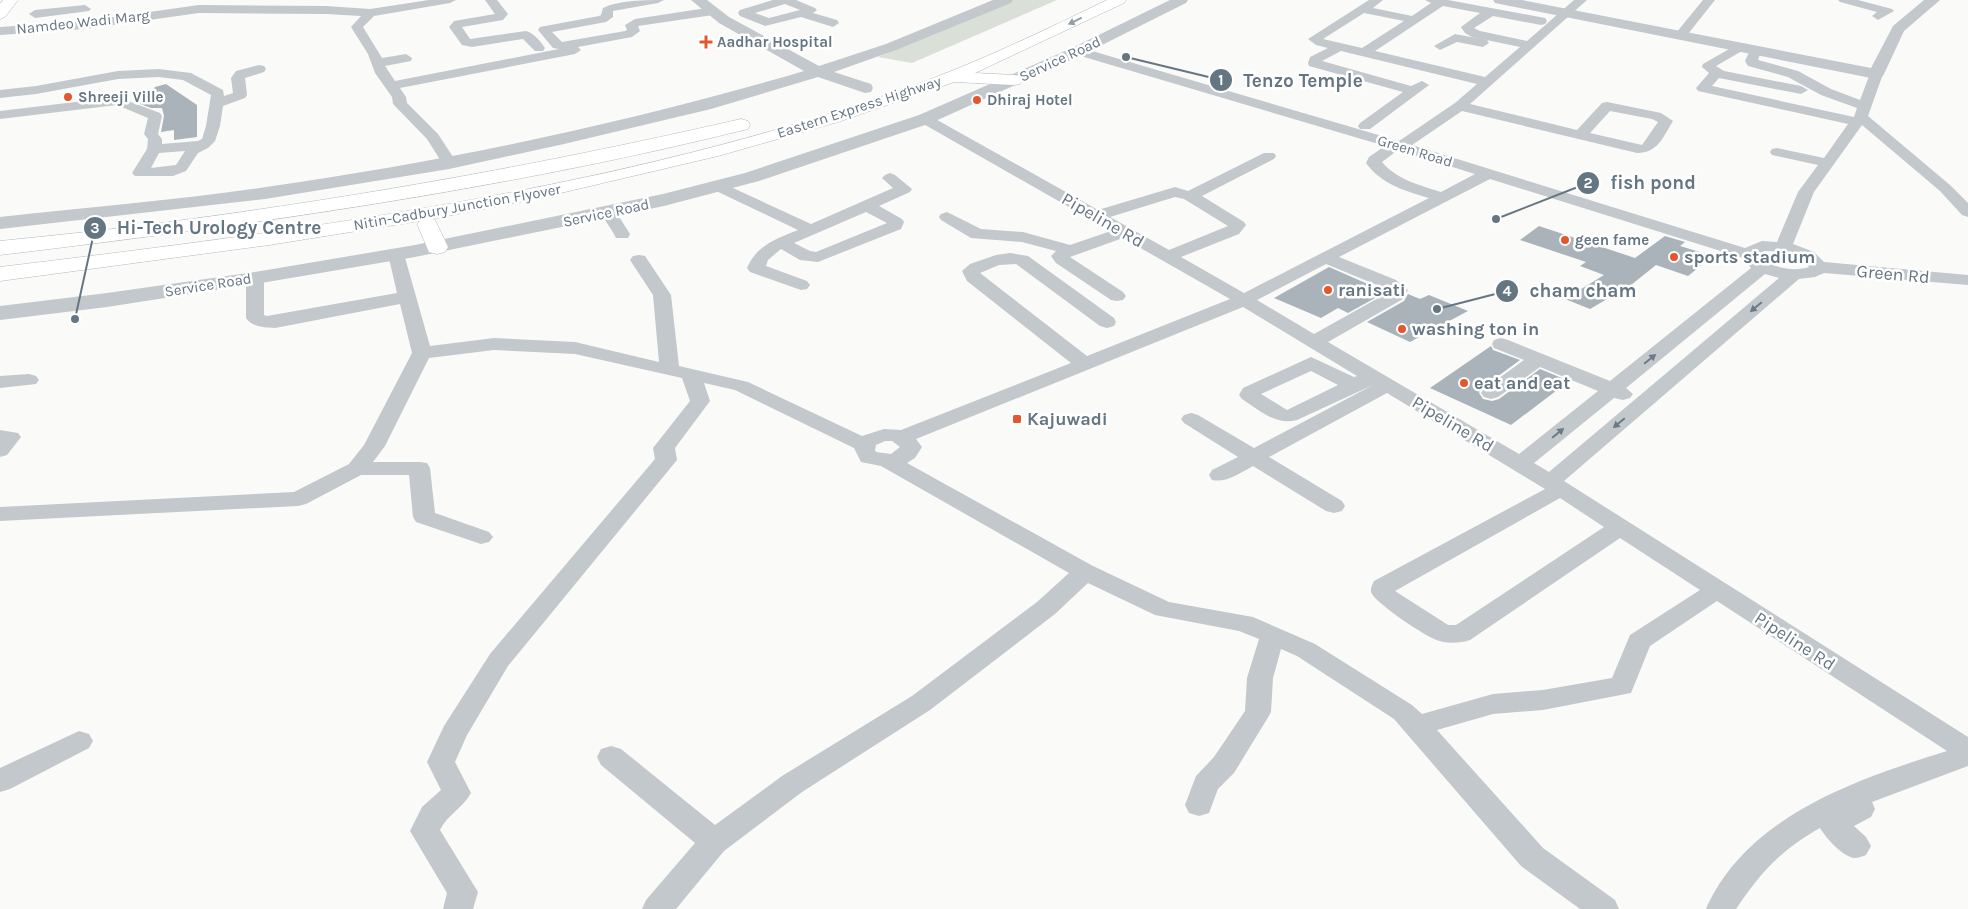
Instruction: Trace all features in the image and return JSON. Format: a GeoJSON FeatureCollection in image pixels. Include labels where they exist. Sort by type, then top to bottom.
{"type":"FeatureCollection","features":[{"type":"Feature","properties":{"kind":"main road"},"geometry":{"type":"LineString","coordinates":[[7,16],[11,0]]}},
{"type":"Feature","properties":{"kind":"main road","name":"Eastern Express Highway"},"geometry":{"type":"LineString","coordinates":[[584,177],[804,128],[949,78],[1016,49],[1118,0]]}},
{"type":"Feature","properties":{"kind":"main road"},"geometry":{"type":"LineString","coordinates":[[949,78],[1014,80]]}},
{"type":"Feature","properties":{"kind":"main road","name":"Eastern Express Highway"},"geometry":{"type":"LineString","coordinates":[[837,98],[882,83]]}},
{"type":"Feature","properties":{"kind":"main road","name":"Eastern Express Highway"},"geometry":{"type":"LineString","coordinates":[[0,248],[201,224],[385,196],[573,162],[781,116],[584,177]]}},
{"type":"Feature","properties":{"kind":"main road"},"geometry":{"type":"LineString","coordinates":[[0,287],[197,262],[428,224],[595,193],[703,163],[804,128]]}},
{"type":"Feature","properties":{"kind":"main road","name":"Nitin-Cadbury Junction Flyover"},"geometry":{"type":"LineString","coordinates":[[0,260],[199,236],[584,177]]}},
{"type":"Feature","properties":{"kind":"main road","name":"Nitin-Cadbury Junction Flyover"},"geometry":{"type":"LineString","coordinates":[[0,274],[227,245],[392,219],[584,177]]}},
{"type":"Feature","properties":{"kind":"main road"},"geometry":{"type":"LineString","coordinates":[[428,224],[437,246]]}},
{"type":"Feature","properties":{"kind":"street","name":"Namdeo Wadi Marg"},"geometry":{"type":"LineString","coordinates":[[0,31],[85,25],[199,8],[326,10],[370,13],[448,0]]}},
{"type":"Feature","properties":{"kind":"street"},"geometry":{"type":"LineString","coordinates":[[491,0],[502,14],[498,17],[458,24],[455,27],[466,42],[472,43],[526,34],[539,48]]}},
{"type":"Feature","properties":{"kind":"street"},"geometry":{"type":"LineString","coordinates":[[658,0],[610,8],[607,10],[607,17],[602,19],[544,30],[557,45],[562,46],[628,34],[634,31],[631,25],[635,23],[716,14],[771,0]]}},
{"type":"Feature","properties":{"kind":"street"},"geometry":{"type":"LineString","coordinates":[[698,0],[716,14],[818,72],[865,88]]}},
{"type":"Feature","properties":{"kind":"street"},"geometry":{"type":"LineString","coordinates":[[785,0],[811,9],[765,22],[744,12],[785,0]]}},
{"type":"Feature","properties":{"kind":"street"},"geometry":{"type":"LineString","coordinates":[[0,223],[265,193],[449,162],[564,139],[692,108],[818,72],[891,47],[1006,0]]}},
{"type":"Feature","properties":{"kind":"street","name":"Service Road"},"geometry":{"type":"LineString","coordinates":[[0,313],[107,300],[255,278],[396,254],[608,212],[717,186],[925,119],[1078,51],[1181,0]]}},
{"type":"Feature","properties":{"kind":"street"},"geometry":{"type":"LineString","coordinates":[[1377,0],[1314,38],[1320,42],[1338,47],[1487,82]]}},
{"type":"Feature","properties":{"kind":"street"},"geometry":{"type":"LineString","coordinates":[[1442,197],[1403,184],[1381,173],[1374,160],[1460,106],[1581,0]]}},
{"type":"Feature","properties":{"kind":"street"},"geometry":{"type":"LineString","coordinates":[[1680,36],[1709,0]]}},
{"type":"Feature","properties":{"kind":"street"},"geometry":{"type":"LineString","coordinates":[[1844,0],[1888,12],[1878,16]]}},
{"type":"Feature","properties":{"kind":"street"},"geometry":{"type":"LineString","coordinates":[[1783,247],[1806,192],[1859,118],[1876,74],[1898,29],[1933,0]]}},
{"type":"Feature","properties":{"kind":"street"},"geometry":{"type":"LineString","coordinates":[[1364,53],[1414,20],[1436,1],[1566,13],[1680,36],[1741,53],[1876,74]]}},
{"type":"Feature","properties":{"kind":"street"},"geometry":{"type":"LineString","coordinates":[[1496,6],[1541,21]]}},
{"type":"Feature","properties":{"kind":"street"},"geometry":{"type":"LineString","coordinates":[[1496,6],[1467,27],[1469,30],[1476,34],[1526,48]]}},
{"type":"Feature","properties":{"kind":"street"},"geometry":{"type":"LineString","coordinates":[[7,16],[85,9]]}},
{"type":"Feature","properties":{"kind":"street"},"geometry":{"type":"LineString","coordinates":[[1362,9],[1414,20]]}},
{"type":"Feature","properties":{"kind":"street"},"geometry":{"type":"LineString","coordinates":[[370,13],[357,27],[399,97],[400,104],[433,136],[449,162]]}},
{"type":"Feature","properties":{"kind":"street"},"geometry":{"type":"LineString","coordinates":[[801,13],[834,24]]}},
{"type":"Feature","properties":{"kind":"street"},"geometry":{"type":"LineString","coordinates":[[1440,46],[1455,38],[1526,48]]}},
{"type":"Feature","properties":{"kind":"street"},"geometry":{"type":"LineString","coordinates":[[391,86],[595,46]]}},
{"type":"Feature","properties":{"kind":"street"},"geometry":{"type":"LineString","coordinates":[[1338,47],[1314,63],[1414,91]]}},
{"type":"Feature","properties":{"kind":"street","name":"Green Road"},"geometry":{"type":"LineString","coordinates":[[1078,51],[1398,145],[1757,261],[1793,275]]}},
{"type":"Feature","properties":{"kind":"street"},"geometry":{"type":"LineString","coordinates":[[1741,53],[1717,59],[1708,67],[1718,73],[1801,90]]}},
{"type":"Feature","properties":{"kind":"street"},"geometry":{"type":"LineString","coordinates":[[1741,53],[1753,64],[1793,74],[1826,92],[1946,188],[1968,212]]}},
{"type":"Feature","properties":{"kind":"street"},"geometry":{"type":"LineString","coordinates":[[378,63],[406,58]]}},
{"type":"Feature","properties":{"kind":"street"},"geometry":{"type":"LineString","coordinates":[[217,103],[240,95],[238,78],[241,74],[260,69]]}},
{"type":"Feature","properties":{"kind":"street"},"geometry":{"type":"LineString","coordinates":[[1365,126],[1441,71]]}},
{"type":"Feature","properties":{"kind":"street"},"geometry":{"type":"LineString","coordinates":[[0,94],[118,76],[159,73],[186,76],[218,93],[213,126],[208,141],[193,150],[181,168],[173,172],[140,173],[154,149],[154,139],[151,134],[155,116],[122,102],[0,116]]}},
{"type":"Feature","properties":{"kind":"street"},"geometry":{"type":"LineString","coordinates":[[1718,73],[1703,88],[1859,118]]}},
{"type":"Feature","properties":{"kind":"street"},"geometry":{"type":"LineString","coordinates":[[1460,106],[1637,149],[1645,149],[1666,121],[1656,116],[1607,106],[1580,135]]}},
{"type":"Feature","properties":{"kind":"street"},"geometry":{"type":"LineString","coordinates":[[1798,114],[1859,118]]}},
{"type":"Feature","properties":{"kind":"street","name":"Pipeline Rd"},"geometry":{"type":"LineString","coordinates":[[925,119],[1244,300],[1556,485],[1968,751]]}},
{"type":"Feature","properties":{"kind":"street"},"geometry":{"type":"LineString","coordinates":[[154,149],[203,145]]}},
{"type":"Feature","properties":{"kind":"street"},"geometry":{"type":"LineString","coordinates":[[1777,152],[1827,163]]}},
{"type":"Feature","properties":{"kind":"street"},"geometry":{"type":"LineString","coordinates":[[1190,196],[1269,156]]}},
{"type":"Feature","properties":{"kind":"street"},"geometry":{"type":"LineString","coordinates":[[903,438],[1244,300],[1487,174]]}},
{"type":"Feature","properties":{"kind":"street"},"geometry":{"type":"LineString","coordinates":[[801,285],[756,268],[760,258],[772,247],[904,189],[890,178]]}},
{"type":"Feature","properties":{"kind":"street"},"geometry":{"type":"LineString","coordinates":[[717,186],[791,219],[810,230]]}},
{"type":"Feature","properties":{"kind":"street"},"geometry":{"type":"LineString","coordinates":[[1096,216],[1175,192],[1190,196],[1238,225],[1238,228],[1167,257]]}},
{"type":"Feature","properties":{"kind":"street"},"geometry":{"type":"LineString","coordinates":[[781,243],[806,256],[818,257],[895,226],[896,222],[867,206]]}},
{"type":"Feature","properties":{"kind":"street"},"geometry":{"type":"LineString","coordinates":[[608,212],[622,234]]}},
{"type":"Feature","properties":{"kind":"street"},"geometry":{"type":"LineString","coordinates":[[947,217],[977,234],[1023,236],[1070,250]]}},
{"type":"Feature","properties":{"kind":"street"},"geometry":{"type":"LineString","coordinates":[[1117,296],[1060,256],[1070,250],[1124,232]]}},
{"type":"Feature","properties":{"kind":"street"},"geometry":{"type":"LineString","coordinates":[[1520,464],[1612,390],[1757,261],[1750,252],[1754,248],[1762,246],[1783,247],[1803,253],[1816,262],[1818,267],[1816,270],[1811,273],[1793,275],[1643,402],[1556,485],[1384,587],[1382,592],[1388,598],[1440,632],[1461,634],[1620,527]]}},
{"type":"Feature","properties":{"kind":"street"},"geometry":{"type":"LineString","coordinates":[[357,469],[374,446],[422,353],[396,254]]}},
{"type":"Feature","properties":{"kind":"street"},"geometry":{"type":"LineString","coordinates":[[1085,364],[974,277],[971,271],[976,267],[1007,258],[1022,260],[1106,322]]}},
{"type":"Feature","properties":{"kind":"street"},"geometry":{"type":"LineString","coordinates":[[1314,342],[1396,295],[1399,290],[1390,284],[1326,258]]}},
{"type":"Feature","properties":{"kind":"street"},"geometry":{"type":"LineString","coordinates":[[458,909],[463,892],[425,830],[432,815],[457,793],[441,762],[454,733],[499,660],[666,460],[664,448],[700,402],[680,371],[662,295],[639,260]]}},
{"type":"Feature","properties":{"kind":"street"},"geometry":{"type":"LineString","coordinates":[[1963,280],[1968,262]]}},
{"type":"Feature","properties":{"kind":"street","name":"Green Rd"},"geometry":{"type":"LineString","coordinates":[[1818,267],[1963,280]]}},
{"type":"Feature","properties":{"kind":"street"},"geometry":{"type":"LineString","coordinates":[[255,278],[255,318],[264,322],[275,322],[407,297]]}},
{"type":"Feature","properties":{"kind":"street"},"geometry":{"type":"LineString","coordinates":[[422,353],[494,344],[575,348],[741,386],[864,446]]}},
{"type":"Feature","properties":{"kind":"street"},"geometry":{"type":"LineString","coordinates":[[1501,344],[1643,402]]}},
{"type":"Feature","properties":{"kind":"street"},"geometry":{"type":"LineString","coordinates":[[1491,393],[1538,359]]}},
{"type":"Feature","properties":{"kind":"street"},"geometry":{"type":"LineString","coordinates":[[0,382],[29,380]]}},
{"type":"Feature","properties":{"kind":"street"},"geometry":{"type":"LineString","coordinates":[[1353,386],[1380,381]]}},
{"type":"Feature","properties":{"kind":"street"},"geometry":{"type":"LineString","coordinates":[[1220,474],[1253,457],[1380,381]]}},
{"type":"Feature","properties":{"kind":"street"},"geometry":{"type":"LineString","coordinates":[[1191,419],[1334,506]]}},
{"type":"Feature","properties":{"kind":"street"},"geometry":{"type":"LineString","coordinates":[[888,461],[900,459],[908,454],[911,446],[907,440],[887,434],[875,436],[866,442],[864,446],[865,454],[869,457],[888,461],[1085,572],[1164,609],[1244,623],[1306,650],[1351,678],[1402,712],[1418,726],[1532,857],[1603,909]]}},
{"type":"Feature","properties":{"kind":"street"},"geometry":{"type":"LineString","coordinates":[[0,436],[11,437],[0,451]]}},
{"type":"Feature","properties":{"kind":"street"},"geometry":{"type":"LineString","coordinates":[[0,530],[8,513],[227,504],[298,499],[357,469],[419,468],[424,517],[481,537]]}},
{"type":"Feature","properties":{"kind":"street"},"geometry":{"type":"LineString","coordinates":[[657,909],[714,842],[792,784],[921,703],[1046,608],[1085,572]]}},
{"type":"Feature","properties":{"kind":"street"},"geometry":{"type":"LineString","coordinates":[[1418,726],[1493,704],[1542,700],[1622,686],[1639,641],[1717,590]]}},
{"type":"Feature","properties":{"kind":"street"},"geometry":{"type":"LineString","coordinates":[[1199,805],[1206,784],[1224,765],[1258,712],[1260,678],[1273,635]]}},
{"type":"Feature","properties":{"kind":"street"},"geometry":{"type":"LineString","coordinates":[[0,781],[79,741]]}},
{"type":"Feature","properties":{"kind":"street"},"geometry":{"type":"LineString","coordinates":[[1721,909],[1724,902],[1756,859],[1795,827],[1857,797],[1920,771],[1968,755]]}},
{"type":"Feature","properties":{"kind":"street"},"geometry":{"type":"LineString","coordinates":[[612,757],[714,842]]}},
{"type":"Feature","properties":{"kind":"street"},"geometry":{"type":"LineString","coordinates":[[1856,846],[1834,826],[1837,821],[1862,808],[1864,802],[1857,797]]}},
{"type":"Feature","properties":{"kind":"shaded area"},"geometry":{"type":"Polygon","coordinates":[[[1009,0],[1057,0],[912,63],[878,57],[1009,0]]]}},
{"type":"Feature","properties":{"kind":"building"},"geometry":{"type":"Polygon","coordinates":[[[166,84],[197,105],[197,137],[174,140],[174,130],[161,132],[164,116],[162,108],[151,108],[140,104],[155,87],[166,84]]]}},
{"type":"Feature","properties":{"kind":"building"},"geometry":{"type":"Polygon","coordinates":[[[1539,226],[1635,258],[1665,236],[1685,242],[1680,246],[1713,256],[1688,276],[1656,265],[1631,285],[1590,309],[1565,299],[1604,275],[1580,266],[1586,262],[1520,240],[1539,226]]]}},
{"type":"Feature","properties":{"kind":"building","name":"ranisati"},"geometry":{"type":"Polygon","coordinates":[[[1329,267],[1386,292],[1348,313],[1338,308],[1321,318],[1274,298],[1329,267]]]}},
{"type":"Feature","properties":{"kind":"building"},"geometry":{"type":"Polygon","coordinates":[[[1408,294],[1420,299],[1429,295],[1468,311],[1410,342],[1367,322],[1404,301],[1408,294]]]}},
{"type":"Feature","properties":{"kind":"building","name":"eat and eat"},"geometry":{"type":"Polygon","coordinates":[[[1491,346],[1493,350],[1520,360],[1482,388],[1479,393],[1483,399],[1492,401],[1499,399],[1540,369],[1569,381],[1511,425],[1430,388],[1491,346]]]}},
{"type":"Feature","properties":{"kind":"place","name":"Aadhar Hospital"},"geometry":{"type":"Point","coordinates":[706,42]}},
{"type":"Feature","properties":{"kind":"place","name":"Tenzo Temple"},"geometry":{"type":"Point","coordinates":[1126,57]}},
{"type":"Feature","properties":{"kind":"place","name":"Shreeji Ville"},"geometry":{"type":"Point","coordinates":[68,97]}},
{"type":"Feature","properties":{"kind":"place","name":"Dhiraj Hotel"},"geometry":{"type":"Point","coordinates":[977,100]}},
{"type":"Feature","properties":{"kind":"place","name":"fish pond"},"geometry":{"type":"Point","coordinates":[1496,219]}},
{"type":"Feature","properties":{"kind":"place","name":"geen fame"},"geometry":{"type":"Point","coordinates":[1565,240]}},
{"type":"Feature","properties":{"kind":"place","name":"sports stadium"},"geometry":{"type":"Point","coordinates":[1674,257]}},
{"type":"Feature","properties":{"kind":"place","name":"ranisati"},"geometry":{"type":"Point","coordinates":[1328,290]}},
{"type":"Feature","properties":{"kind":"place","name":"cham cham"},"geometry":{"type":"Point","coordinates":[1437,309]}},
{"type":"Feature","properties":{"kind":"place","name":"Hi-Tech Urology Centre"},"geometry":{"type":"Point","coordinates":[75,319]}},
{"type":"Feature","properties":{"kind":"place","name":"washing ton in"},"geometry":{"type":"Point","coordinates":[1402,329]}},
{"type":"Feature","properties":{"kind":"place","name":"eat and eat"},"geometry":{"type":"Point","coordinates":[1464,383]}},
{"type":"Feature","properties":{"kind":"place","name":"Kajuwadi"},"geometry":{"type":"Point","coordinates":[1017,419]}}]}
